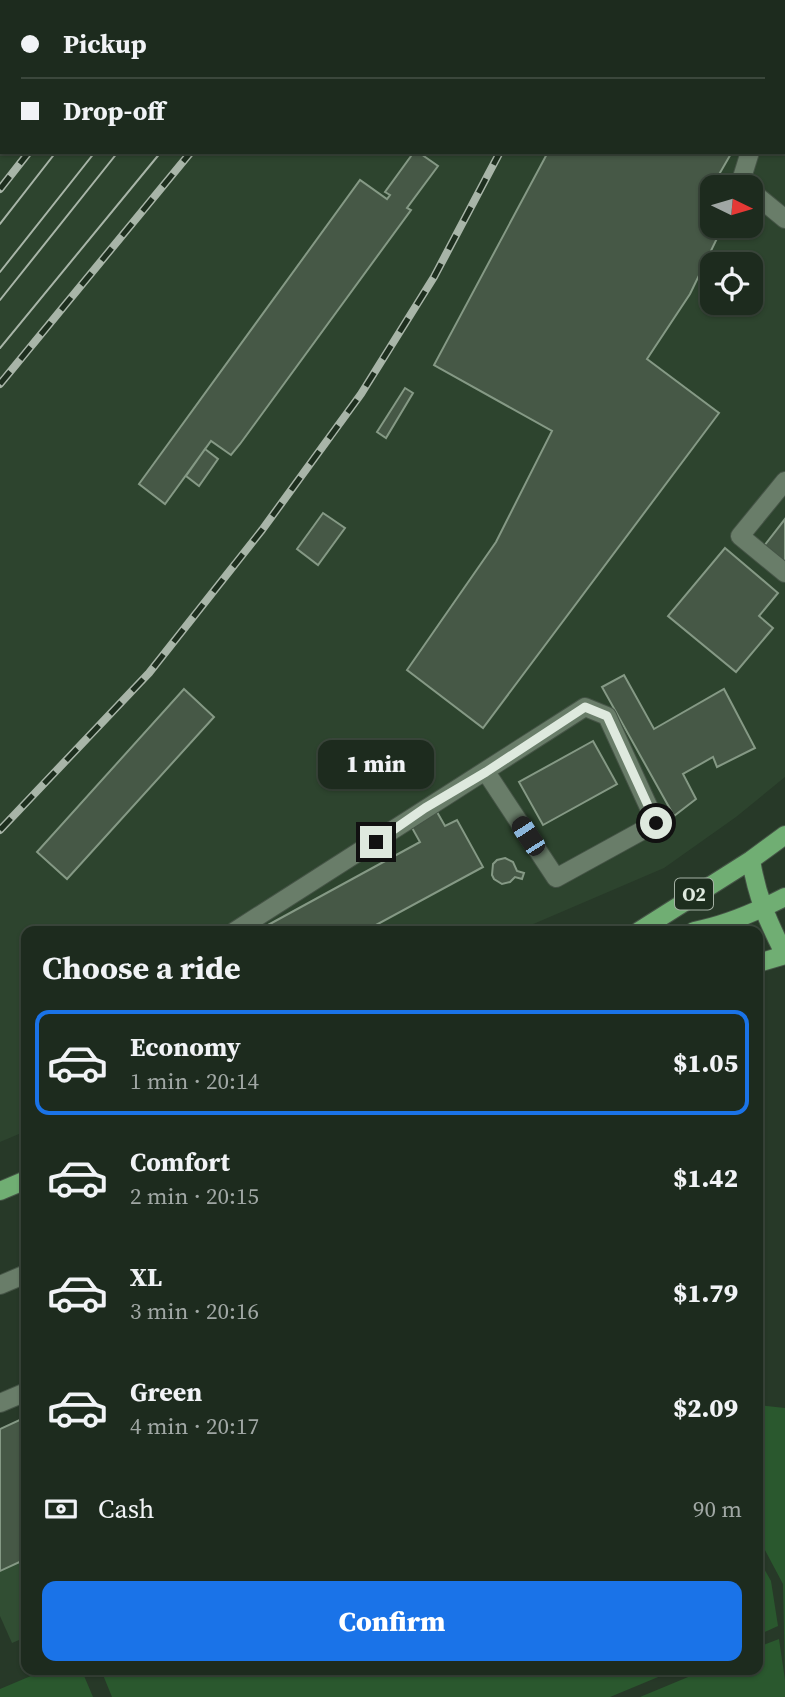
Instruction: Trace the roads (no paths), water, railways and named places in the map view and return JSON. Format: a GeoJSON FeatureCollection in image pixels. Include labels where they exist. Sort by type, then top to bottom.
{"type":"FeatureCollection","features":[{"type":"Feature","properties":{"kind":"main road","name":"O2"},"geometry":{"type":"LineString","coordinates":[[647,926],[751,860],[785,835]]}},
{"type":"Feature","properties":{"kind":"main road"},"geometry":{"type":"LineString","coordinates":[[751,860],[755,889],[762,909],[785,955],[763,961]]}},
{"type":"Feature","properties":{"kind":"main road"},"geometry":{"type":"LineString","coordinates":[[718,926],[785,897]]}},
{"type":"Feature","properties":{"kind":"main road"},"geometry":{"type":"LineString","coordinates":[[0,1191],[21,1182]]}},
{"type":"Feature","properties":{"kind":"lane"},"geometry":{"type":"LineString","coordinates":[[743,175],[749,154]]}},
{"type":"Feature","properties":{"kind":"lane"},"geometry":{"type":"LineString","coordinates":[[763,201],[785,219]]}},
{"type":"Feature","properties":{"kind":"lane"},"geometry":{"type":"LineString","coordinates":[[785,481],[740,536],[785,573]]}},
{"type":"Feature","properties":{"kind":"lane"},"geometry":{"type":"LineString","coordinates":[[243,926],[585,707],[607,716],[656,823],[556,878],[486,772]]}},
{"type":"Feature","properties":{"kind":"lane"},"geometry":{"type":"LineString","coordinates":[[0,1285],[21,1276]]}},
{"type":"Feature","properties":{"kind":"lane"},"geometry":{"type":"LineString","coordinates":[[0,1403],[21,1394]]}},
{"type":"Feature","properties":{"kind":"tram line"},"geometry":{"type":"LineString","coordinates":[[0,224],[54,154]]}},
{"type":"Feature","properties":{"kind":"tram line"},"geometry":{"type":"LineString","coordinates":[[0,272],[93,154]]}},
{"type":"Feature","properties":{"kind":"tram line"},"geometry":{"type":"LineString","coordinates":[[0,300],[116,154]]}},
{"type":"Feature","properties":{"kind":"tram line"},"geometry":{"type":"LineString","coordinates":[[0,348],[159,154]]}},
{"type":"Feature","properties":{"kind":"railway"},"geometry":{"type":"LineString","coordinates":[[0,189],[27,154]]}},
{"type":"Feature","properties":{"kind":"railway"},"geometry":{"type":"LineString","coordinates":[[0,384],[189,154]]}},
{"type":"Feature","properties":{"kind":"railway"},"geometry":{"type":"LineString","coordinates":[[0,830],[149,673],[262,530],[361,394],[434,277],[499,154]]}}]}
